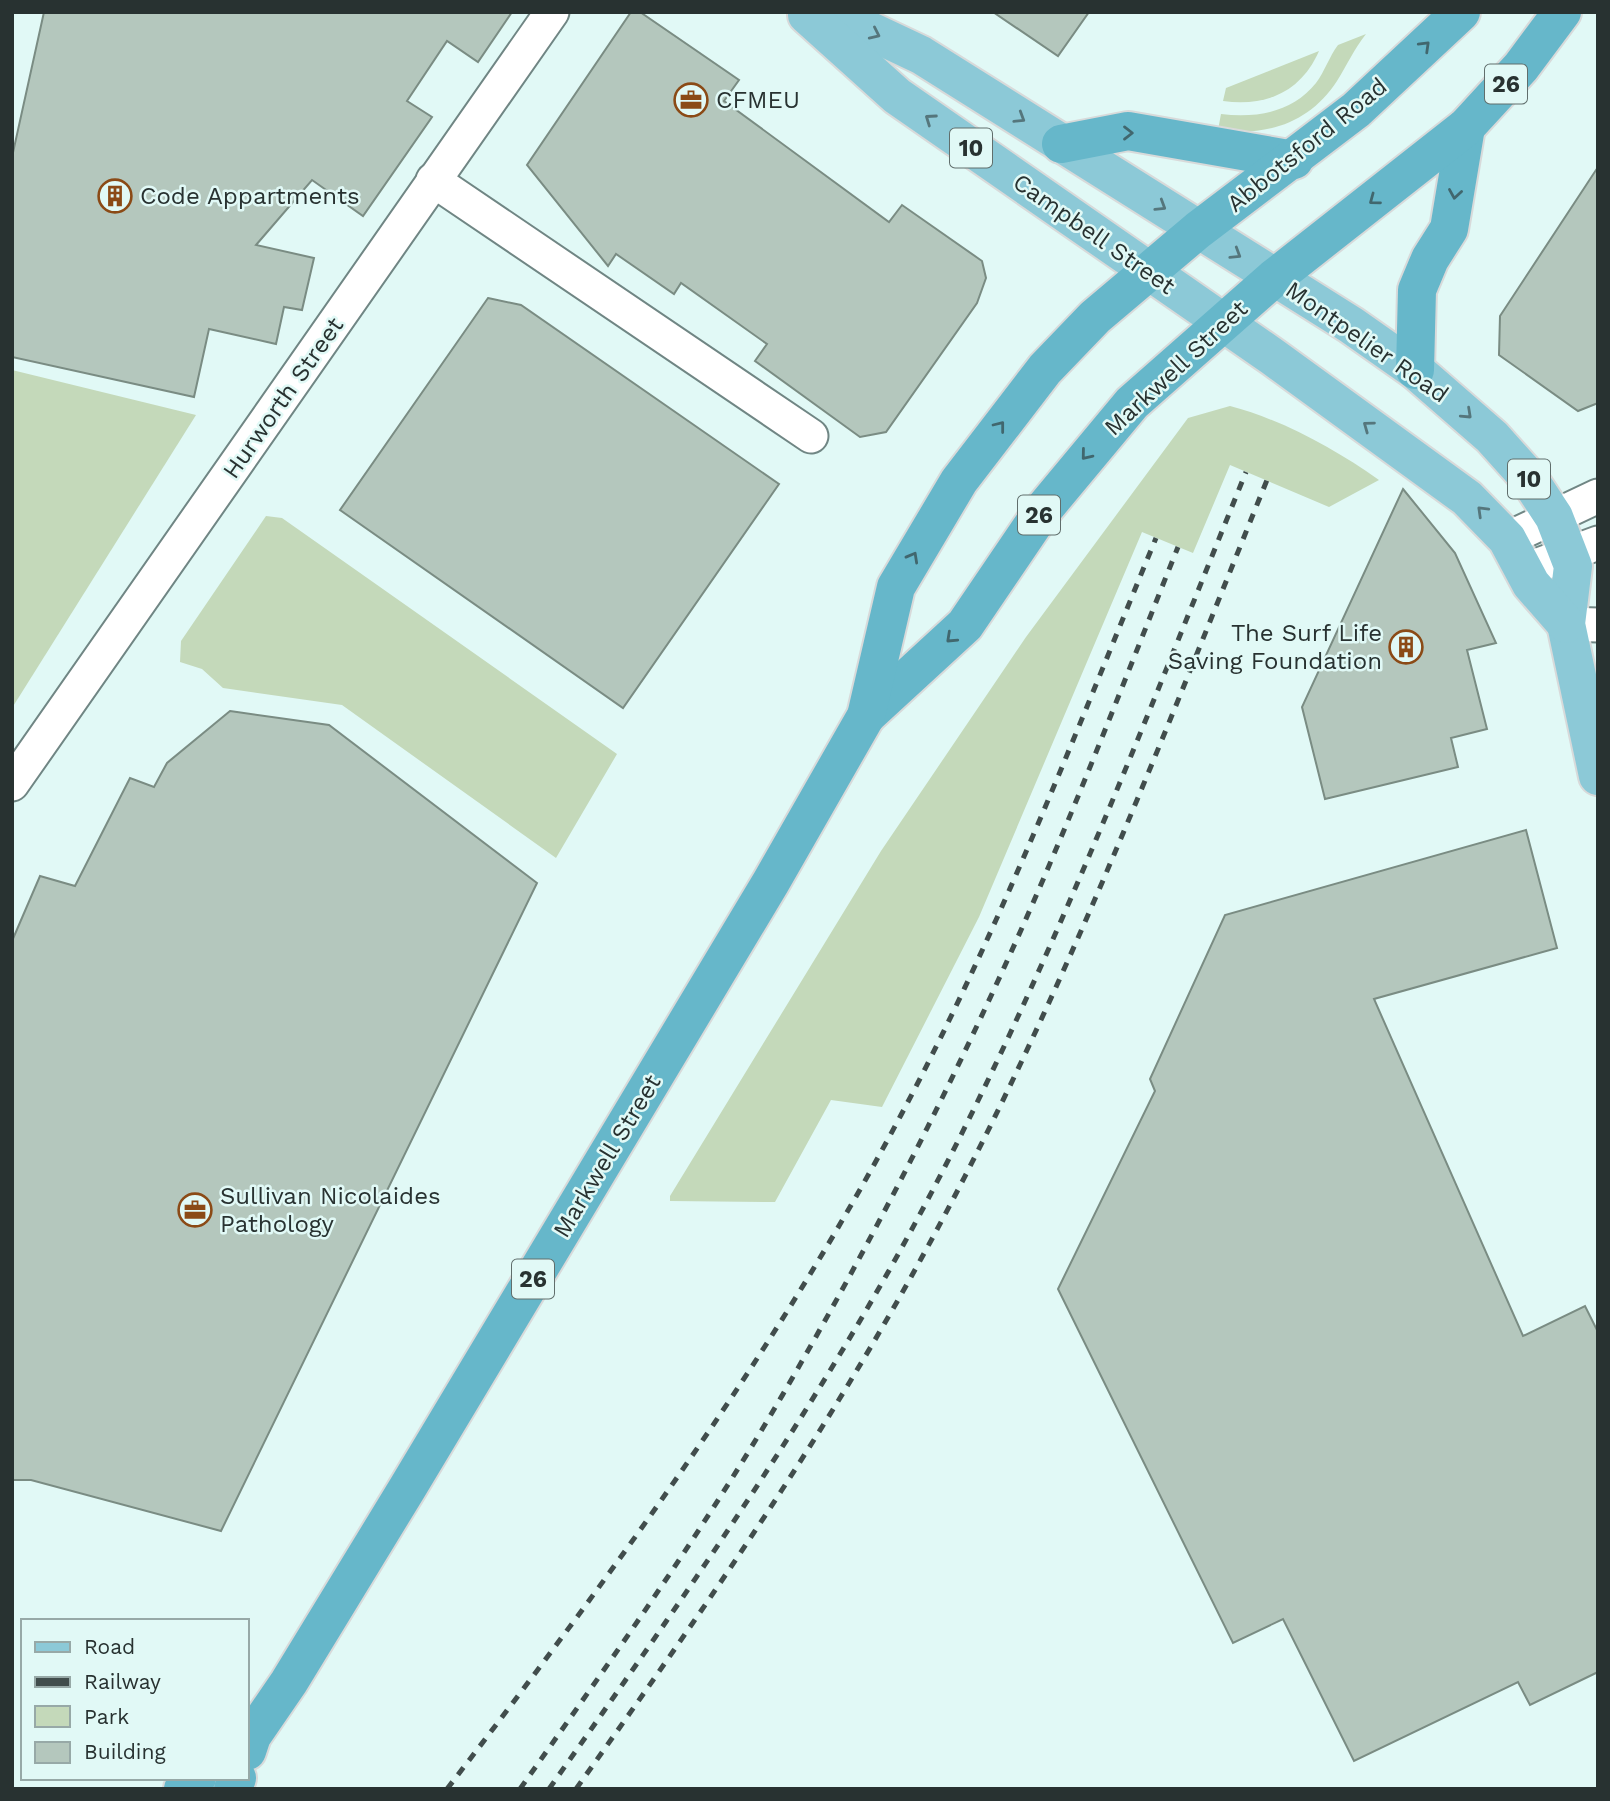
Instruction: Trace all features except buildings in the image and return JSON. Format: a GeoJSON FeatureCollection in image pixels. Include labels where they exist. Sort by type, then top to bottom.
{"type":"FeatureCollection","features":[{"type":"Feature","properties":{"kind":"highway","name":"Abbotsford Road"},"geometry":{"type":"LineString","coordinates":[[1147,271],[1294,160],[1373,95],[1461,12]]}},
{"type":"Feature","properties":{"kind":"highway","name":"26"},"geometry":{"type":"LineString","coordinates":[[1274,278],[1466,127],[1521,67],[1562,12]]}},
{"type":"Feature","properties":{"kind":"highway"},"geometry":{"type":"LineString","coordinates":[[1415,370],[1417,290],[1430,260],[1449,229],[1466,127]]}},
{"type":"Feature","properties":{"kind":"highway"},"geometry":{"type":"LineString","coordinates":[[1061,144],[1128,131],[1294,160]]}},
{"type":"Feature","properties":{"kind":"highway","name":"Markwell Street"},"geometry":{"type":"LineString","coordinates":[[866,716],[896,587],[959,481],[1045,369],[1095,317],[1147,271]]}},
{"type":"Feature","properties":{"kind":"highway","name":"Markwell Street"},"geometry":{"type":"LineString","coordinates":[[249,1742],[289,1682],[408,1487],[658,1071],[866,716],[965,625],[1043,510],[1132,403],[1274,278]]}},
{"type":"Feature","properties":{"kind":"main road","name":"Campbell Street"},"geometry":{"type":"LineString","coordinates":[[804,12],[897,96],[1222,322]]}},
{"type":"Feature","properties":{"kind":"main road","name":"10"},"geometry":{"type":"LineString","coordinates":[[830,12],[921,55],[1198,230]]}},
{"type":"Feature","properties":{"kind":"main road","name":"Montpelier Road"},"geometry":{"type":"LineString","coordinates":[[1198,230],[1351,326],[1415,370],[1509,455],[1554,517],[1583,548],[1573,566],[1598,776]]}},
{"type":"Feature","properties":{"kind":"main road","name":"Montpelier Road"},"geometry":{"type":"LineString","coordinates":[[1222,322],[1467,498],[1516,554],[1531,584],[1582,625]]}},
{"type":"Feature","properties":{"kind":"street","name":"Hurworth Street"},"geometry":{"type":"LineString","coordinates":[[12,784],[129,621],[552,12]]}},
{"type":"Feature","properties":{"kind":"street"},"geometry":{"type":"LineString","coordinates":[[433,180],[811,436]]}},
{"type":"Feature","properties":{"kind":"street"},"geometry":{"type":"LineString","coordinates":[[1516,554],[1554,517],[1598,496]]}},
{"type":"Feature","properties":{"kind":"street"},"geometry":{"type":"LineString","coordinates":[[1516,554],[1583,548]]}},
{"type":"Feature","properties":{"kind":"green space"},"geometry":{"type":"Polygon","coordinates":[[[1366,34],[1326,95],[1300,117],[1270,129],[1236,132],[1218,130],[1221,114],[1260,114],[1296,101],[1316,83],[1338,45],[1366,34]]]}},
{"type":"Feature","properties":{"kind":"green space"},"geometry":{"type":"Polygon","coordinates":[[[1319,51],[1302,77],[1280,94],[1254,101],[1223,101],[1226,88],[1319,51]]]}},
{"type":"Feature","properties":{"kind":"green space"},"geometry":{"type":"Polygon","coordinates":[[[12,370],[196,415],[12,708],[12,370]]]}},
{"type":"Feature","properties":{"kind":"green space"},"geometry":{"type":"Polygon","coordinates":[[[1230,406],[1269,419],[1308,437],[1379,480],[1329,507],[1230,465],[1193,553],[1142,532],[979,917],[882,1107],[831,1100],[775,1202],[670,1201],[670,1196],[881,851],[1026,637],[1188,418],[1230,406]]]}},
{"type":"Feature","properties":{"kind":"green space"},"geometry":{"type":"Polygon","coordinates":[[[266,516],[282,518],[617,754],[556,858],[342,705],[223,688],[202,669],[180,662],[181,641],[266,516]]]}},
{"type":"Feature","properties":{"kind":"railway"},"geometry":{"type":"LineString","coordinates":[[549,1789],[683,1597],[769,1467],[852,1335],[943,1171],[991,1074],[1081,875],[1246,472]]}},
{"type":"Feature","properties":{"kind":"railway"},"geometry":{"type":"LineString","coordinates":[[576,1789],[708,1601],[792,1474],[873,1344],[963,1181],[1011,1083],[1101,884],[1267,480]]}},
{"type":"Feature","properties":{"kind":"railway"},"geometry":{"type":"LineString","coordinates":[[447,1789],[570,1626],[688,1461],[745,1377],[852,1204],[937,1045],[1004,902],[1156,538]]}},
{"type":"Feature","properties":{"kind":"railway"},"geometry":{"type":"LineString","coordinates":[[520,1789],[660,1588],[727,1486],[847,1282],[953,1076],[1026,920],[1178,547]]}},
{"type":"Feature","properties":{"kind":"place","name":"CFMEU"},"geometry":{"type":"Point","coordinates":[691,100]}},
{"type":"Feature","properties":{"kind":"place","name":"Code Appartments"},"geometry":{"type":"Point","coordinates":[115,196]}},
{"type":"Feature","properties":{"kind":"place","name":"The Surf Life Saving Foundation"},"geometry":{"type":"Point","coordinates":[1406,647]}},
{"type":"Feature","properties":{"kind":"place","name":"Sullivan Nicolaides Pathology"},"geometry":{"type":"Point","coordinates":[195,1210]}}]}
